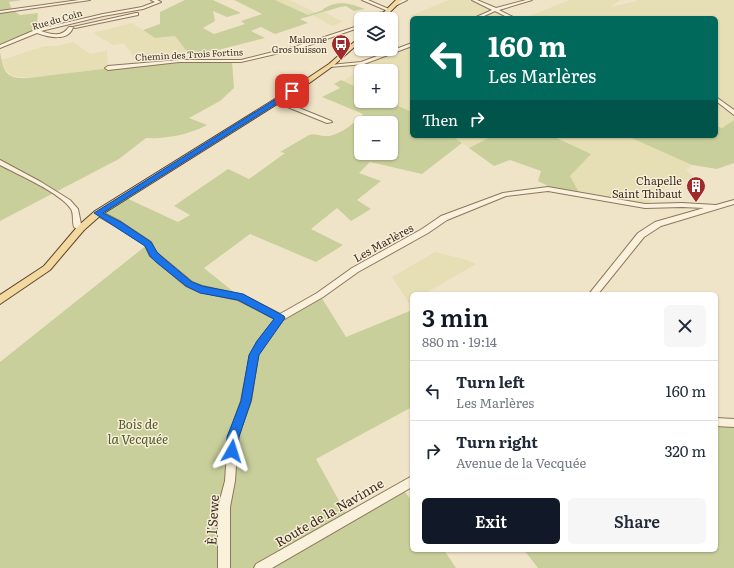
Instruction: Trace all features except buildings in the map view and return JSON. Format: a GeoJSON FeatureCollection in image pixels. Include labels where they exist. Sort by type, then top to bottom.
{"type":"FeatureCollection","features":[{"type":"Feature","properties":{"kind":"main road"},"geometry":{"type":"LineString","coordinates":[[388,11],[397,2]]}},
{"type":"Feature","properties":{"kind":"main road"},"geometry":{"type":"LineString","coordinates":[[0,300],[47,268],[81,228],[98,213],[277,101],[344,56],[354,45]]}},
{"type":"Feature","properties":{"kind":"street"},"geometry":{"type":"LineString","coordinates":[[0,12],[88,0]]}},
{"type":"Feature","properties":{"kind":"street","name":"Rue du Coin"},"geometry":{"type":"LineString","coordinates":[[0,47],[37,31],[103,15],[143,8],[159,2],[153,0]]}},
{"type":"Feature","properties":{"kind":"street"},"geometry":{"type":"LineString","coordinates":[[364,0],[388,11]]}},
{"type":"Feature","properties":{"kind":"street"},"geometry":{"type":"LineString","coordinates":[[397,2],[405,0]]}},
{"type":"Feature","properties":{"kind":"street"},"geometry":{"type":"LineString","coordinates":[[474,0],[508,16]]}},
{"type":"Feature","properties":{"kind":"street"},"geometry":{"type":"LineString","coordinates":[[481,16],[495,10],[530,0]]}},
{"type":"Feature","properties":{"kind":"street"},"geometry":{"type":"LineString","coordinates":[[62,26],[71,28],[147,11],[143,8]]}},
{"type":"Feature","properties":{"kind":"street"},"geometry":{"type":"LineString","coordinates":[[37,31],[46,36],[55,37],[70,31],[71,28]]}},
{"type":"Feature","properties":{"kind":"street","name":"Chemin des Trois Fortins"},"geometry":{"type":"LineString","coordinates":[[108,68],[179,62],[241,60],[286,51],[354,28]]}},
{"type":"Feature","properties":{"kind":"street"},"geometry":{"type":"LineString","coordinates":[[330,66],[362,63],[410,45]]}},
{"type":"Feature","properties":{"kind":"street"},"geometry":{"type":"LineString","coordinates":[[718,100],[734,113]]}},
{"type":"Feature","properties":{"kind":"street"},"geometry":{"type":"LineString","coordinates":[[277,101],[329,122]]}},
{"type":"Feature","properties":{"kind":"street"},"geometry":{"type":"LineString","coordinates":[[0,162],[56,193],[69,203],[76,213],[77,225],[81,228]]}},
{"type":"Feature","properties":{"kind":"street","name":"Les Marlères"},"geometry":{"type":"LineString","coordinates":[[280,318],[320,296],[355,270],[425,231],[444,218],[505,194],[548,189],[645,206],[682,205],[716,207]]}},
{"type":"Feature","properties":{"kind":"street"},"geometry":{"type":"LineString","coordinates":[[595,292],[645,232],[658,224],[734,202]]}},
{"type":"Feature","properties":{"kind":"street"},"geometry":{"type":"LineString","coordinates":[[98,213],[148,244],[153,254],[159,260],[189,284],[200,289],[240,297],[280,318]]}},
{"type":"Feature","properties":{"kind":"street","name":"È l'Sewe"},"geometry":{"type":"LineString","coordinates":[[224,568],[224,507],[230,481],[233,437],[246,401],[254,355],[260,344],[280,318]]}},
{"type":"Feature","properties":{"kind":"street"},"geometry":{"type":"LineString","coordinates":[[718,422],[734,423]]}},
{"type":"Feature","properties":{"kind":"street","name":"Route de la Navinne"},"geometry":{"type":"LineString","coordinates":[[260,568],[410,482]]}},
{"type":"Feature","properties":{"kind":"shaded area"},"geometry":{"type":"Polygon","coordinates":[[[275,0],[290,0],[316,13],[308,15],[275,0]]]}},
{"type":"Feature","properties":{"kind":"shaded area"},"geometry":{"type":"Polygon","coordinates":[[[449,0],[474,0],[509,16],[410,17],[409,16],[449,0]]]}},
{"type":"Feature","properties":{"kind":"shaded area"},"geometry":{"type":"Polygon","coordinates":[[[570,0],[621,0],[610,7],[637,1],[636,0],[734,0],[734,120],[722,128],[718,127],[718,16],[529,16],[570,0]]]}},
{"type":"Feature","properties":{"kind":"shaded area"},"geometry":{"type":"Polygon","coordinates":[[[324,12],[343,22],[332,26],[313,15],[324,12]]]}},
{"type":"Feature","properties":{"kind":"shaded area"},"geometry":{"type":"Polygon","coordinates":[[[132,23],[155,38],[175,36],[195,61],[139,64],[124,43],[113,45],[93,33],[132,23]]]}},
{"type":"Feature","properties":{"kind":"shaded area"},"geometry":{"type":"Polygon","coordinates":[[[73,42],[90,54],[107,51],[108,68],[32,78],[12,76],[5,69],[1,60],[45,46],[58,46],[73,42]]]}},
{"type":"Feature","properties":{"kind":"shaded area"},"geometry":{"type":"Polygon","coordinates":[[[410,45],[410,111],[398,106],[398,64],[355,64],[380,56],[398,56],[398,49],[410,45]]]}},
{"type":"Feature","properties":{"kind":"shaded area"},"geometry":{"type":"Polygon","coordinates":[[[354,64],[354,71],[348,65],[354,64]]]}},
{"type":"Feature","properties":{"kind":"shaded area"},"geometry":{"type":"Polygon","coordinates":[[[354,71],[354,86],[344,81],[353,74],[354,71]]]}},
{"type":"Feature","properties":{"kind":"shaded area"},"geometry":{"type":"Polygon","coordinates":[[[455,138],[488,138],[469,148],[455,138]]]}},
{"type":"Feature","properties":{"kind":"shaded area"},"geometry":{"type":"Polygon","coordinates":[[[556,138],[631,138],[692,165],[686,170],[694,177],[664,188],[645,206],[580,194],[570,176],[590,154],[556,138]]]}},
{"type":"Feature","properties":{"kind":"shaded area"},"geometry":{"type":"Polygon","coordinates":[[[435,252],[467,260],[476,264],[427,292],[410,292],[409,303],[392,277],[435,252]]]}},
{"type":"Feature","properties":{"kind":"green space"},"geometry":{"type":"Polygon","coordinates":[[[0,0],[23,0],[9,2],[12,10],[20,15],[38,13],[36,33],[0,47],[0,0]]]}},
{"type":"Feature","properties":{"kind":"green space"},"geometry":{"type":"Polygon","coordinates":[[[185,0],[213,0],[241,13],[227,17],[213,11],[215,21],[203,28],[214,34],[245,24],[241,21],[262,14],[234,0],[275,0],[308,15],[339,3],[354,5],[365,9],[354,11],[346,6],[340,7],[300,19],[308,23],[275,34],[261,27],[251,31],[265,38],[191,57],[175,36],[155,38],[143,30],[160,24],[160,12],[185,0]]]}},
{"type":"Feature","properties":{"kind":"green space"},"geometry":{"type":"Polygon","coordinates":[[[0,52],[3,66],[8,74],[20,78],[32,78],[142,65],[232,61],[234,88],[220,101],[189,118],[207,125],[177,136],[146,138],[119,159],[0,221],[0,52]]]}},
{"type":"Feature","properties":{"kind":"green space","name":"Bois de la Vecquée"},"geometry":{"type":"Polygon","coordinates":[[[341,80],[354,86],[354,108],[398,108],[398,106],[410,111],[410,138],[455,138],[462,143],[422,174],[370,162],[359,173],[381,181],[357,200],[371,209],[351,221],[337,208],[311,229],[343,245],[316,262],[250,234],[204,268],[240,297],[280,318],[320,295],[346,337],[410,311],[410,408],[316,459],[348,517],[402,487],[410,499],[410,552],[445,552],[456,568],[0,568],[0,362],[148,244],[98,213],[124,197],[178,222],[190,215],[174,206],[228,169],[249,179],[285,153],[280,152],[309,135],[330,136],[341,132],[354,123],[354,160],[398,160],[398,116],[361,116],[363,114],[322,97],[340,88],[334,84],[341,80]]]}},
{"type":"Feature","properties":{"kind":"green space"},"geometry":{"type":"Polygon","coordinates":[[[734,120],[734,163],[717,169],[692,165],[631,138],[718,138],[718,127],[722,128],[734,120]]]}},
{"type":"Feature","properties":{"kind":"green space"},"geometry":{"type":"Polygon","coordinates":[[[488,138],[556,138],[591,154],[570,176],[580,194],[548,186],[538,181],[541,171],[510,160],[494,166],[469,148],[488,138]]]}},
{"type":"Feature","properties":{"kind":"green space"},"geometry":{"type":"Polygon","coordinates":[[[718,422],[734,423],[734,568],[538,568],[526,552],[718,552],[718,422]]]}},
{"type":"Feature","properties":{"kind":"place","name":"Malonne Gros buisson"},"geometry":{"type":"Point","coordinates":[341,61]}},
{"type":"Feature","properties":{"kind":"place","name":"Chapelle Saint Thibaut"},"geometry":{"type":"Point","coordinates":[696,203]}},
{"type":"Feature","properties":{"kind":"route"},"geometry":{"type":"LineString","coordinates":[[232,451],[233,437],[250,385],[251,368],[254,355],[260,344],[280,318],[240,297],[200,289],[189,284],[159,260],[153,254],[148,244],[98,213],[292,91]]}}]}
